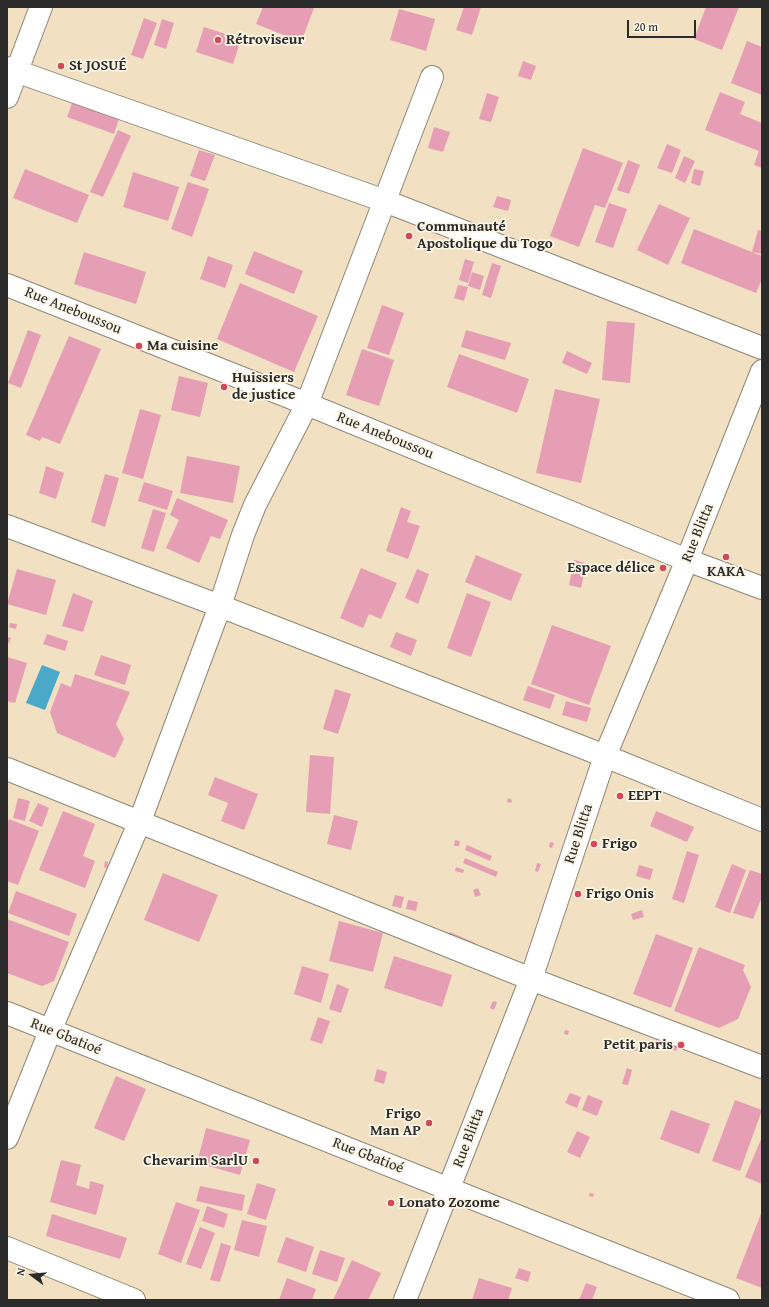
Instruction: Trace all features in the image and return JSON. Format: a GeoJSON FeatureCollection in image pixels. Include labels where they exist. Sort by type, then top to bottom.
{"type":"FeatureCollection","features":[{"type":"Feature","properties":{"kind":"street"},"geometry":{"type":"LineString","coordinates":[[7,97],[12,70],[41,7]]}},
{"type":"Feature","properties":{"kind":"street"},"geometry":{"type":"LineString","coordinates":[[12,70],[385,201],[762,348]]}},
{"type":"Feature","properties":{"kind":"street"},"geometry":{"type":"LineString","coordinates":[[7,1138],[50,1031],[140,821],[220,606],[243,535],[256,505],[307,404],[432,76]]}},
{"type":"Feature","properties":{"kind":"street","name":"Rue Aneboussou"},"geometry":{"type":"LineString","coordinates":[[7,285],[307,404],[687,560],[762,588]]}},
{"type":"Feature","properties":{"kind":"street","name":"Rue Blitta"},"geometry":{"type":"LineString","coordinates":[[405,1300],[531,979],[605,756],[687,560],[762,371]]}},
{"type":"Feature","properties":{"kind":"street"},"geometry":{"type":"LineString","coordinates":[[7,526],[220,606],[605,756],[762,820]]}},
{"type":"Feature","properties":{"kind":"street"},"geometry":{"type":"LineString","coordinates":[[7,768],[531,979],[762,1067]]}},
{"type":"Feature","properties":{"kind":"street","name":"Rue Gbatioé"},"geometry":{"type":"LineString","coordinates":[[7,1013],[450,1188],[728,1300]]}},
{"type":"Feature","properties":{"kind":"street"},"geometry":{"type":"LineString","coordinates":[[7,1248],[134,1300]]}},
{"type":"Feature","properties":{"kind":"water"},"geometry":{"type":"Polygon","coordinates":[[[42,665],[60,672],[45,710],[26,703],[42,665]]]}},
{"type":"Feature","properties":{"kind":"building"},"geometry":{"type":"Polygon","coordinates":[[[263,7],[313,7],[314,8],[301,42],[256,24],[263,7]]]}},
{"type":"Feature","properties":{"kind":"building"},"geometry":{"type":"Polygon","coordinates":[[[464,7],[481,7],[472,35],[456,30],[464,7]]]}},
{"type":"Feature","properties":{"kind":"building"},"geometry":{"type":"Polygon","coordinates":[[[706,7],[739,7],[722,50],[694,39],[706,7]]]}},
{"type":"Feature","properties":{"kind":"building"},"geometry":{"type":"Polygon","coordinates":[[[399,9],[435,19],[426,51],[390,40],[399,9]]]}},
{"type":"Feature","properties":{"kind":"building"},"geometry":{"type":"Polygon","coordinates":[[[144,18],[157,23],[143,59],[131,55],[144,18]]]}},
{"type":"Feature","properties":{"kind":"building"},"geometry":{"type":"Polygon","coordinates":[[[162,19],[174,23],[166,49],[154,45],[162,19]]]}},
{"type":"Feature","properties":{"kind":"building"},"geometry":{"type":"Polygon","coordinates":[[[204,27],[241,39],[233,64],[196,52],[204,27]]]}},
{"type":"Feature","properties":{"kind":"building"},"geometry":{"type":"Polygon","coordinates":[[[747,41],[762,47],[762,95],[731,83],[747,41]]]}},
{"type":"Feature","properties":{"kind":"building"},"geometry":{"type":"Polygon","coordinates":[[[523,61],[536,66],[531,80],[518,76],[523,61]]]}},
{"type":"Feature","properties":{"kind":"building"},"geometry":{"type":"Polygon","coordinates":[[[720,92],[745,102],[740,114],[762,123],[762,168],[754,165],[759,151],[705,130],[720,92]]]}},
{"type":"Feature","properties":{"kind":"building"},"geometry":{"type":"Polygon","coordinates":[[[487,93],[499,97],[491,122],[479,119],[487,93]]]}},
{"type":"Feature","properties":{"kind":"building"},"geometry":{"type":"Polygon","coordinates":[[[73,100],[120,116],[114,134],[67,117],[73,100]]]}},
{"type":"Feature","properties":{"kind":"building"},"geometry":{"type":"Polygon","coordinates":[[[434,127],[450,132],[443,152],[428,148],[434,127]]]}},
{"type":"Feature","properties":{"kind":"building"},"geometry":{"type":"Polygon","coordinates":[[[118,130],[131,136],[103,197],[90,192],[118,130]]]}},
{"type":"Feature","properties":{"kind":"building"},"geometry":{"type":"Polygon","coordinates":[[[667,144],[681,150],[672,173],[657,168],[667,144]]]}},
{"type":"Feature","properties":{"kind":"building"},"geometry":{"type":"Polygon","coordinates":[[[583,148],[623,163],[605,208],[595,205],[579,247],[550,236],[583,148]]]}},
{"type":"Feature","properties":{"kind":"building"},"geometry":{"type":"Polygon","coordinates":[[[199,150],[215,155],[205,181],[190,176],[199,150]]]}},
{"type":"Feature","properties":{"kind":"building"},"geometry":{"type":"Polygon","coordinates":[[[684,156],[695,161],[685,183],[675,178],[684,156]]]}},
{"type":"Feature","properties":{"kind":"building"},"geometry":{"type":"Polygon","coordinates":[[[628,160],[640,165],[629,194],[617,190],[628,160]]]}},
{"type":"Feature","properties":{"kind":"building"},"geometry":{"type":"Polygon","coordinates":[[[25,169],[89,195],[77,223],[13,198],[25,169]]]}},
{"type":"Feature","properties":{"kind":"building"},"geometry":{"type":"Polygon","coordinates":[[[694,169],[704,171],[700,186],[691,183],[694,169]]]}},
{"type":"Feature","properties":{"kind":"building"},"geometry":{"type":"Polygon","coordinates":[[[133,172],[179,187],[168,221],[123,207],[133,172]]]}},
{"type":"Feature","properties":{"kind":"building"},"geometry":{"type":"Polygon","coordinates":[[[188,182],[209,189],[192,237],[171,229],[188,182]]]}},
{"type":"Feature","properties":{"kind":"building"},"geometry":{"type":"Polygon","coordinates":[[[497,196],[511,200],[508,211],[493,207],[497,196]]]}},
{"type":"Feature","properties":{"kind":"building"},"geometry":{"type":"Polygon","coordinates":[[[609,203],[627,209],[613,248],[595,242],[609,203]]]}},
{"type":"Feature","properties":{"kind":"building"},"geometry":{"type":"Polygon","coordinates":[[[659,204],[690,218],[668,265],[637,250],[659,204]]]}},
{"type":"Feature","properties":{"kind":"building"},"geometry":{"type":"Polygon","coordinates":[[[694,229],[762,256],[762,279],[756,293],[681,263],[694,229]]]}},
{"type":"Feature","properties":{"kind":"building"},"geometry":{"type":"Polygon","coordinates":[[[758,230],[762,231],[762,254],[752,252],[758,230]]]}},
{"type":"Feature","properties":{"kind":"building"},"geometry":{"type":"Polygon","coordinates":[[[254,251],[303,271],[294,294],[245,274],[254,251]]]}},
{"type":"Feature","properties":{"kind":"building"},"geometry":{"type":"Polygon","coordinates":[[[84,252],[146,272],[136,304],[74,284],[84,252]]]}},
{"type":"Feature","properties":{"kind":"building"},"geometry":{"type":"Polygon","coordinates":[[[208,256],[233,265],[225,288],[200,279],[208,256]]]}},
{"type":"Feature","properties":{"kind":"building"},"geometry":{"type":"Polygon","coordinates":[[[465,259],[474,262],[468,283],[459,280],[465,259]]]}},
{"type":"Feature","properties":{"kind":"building"},"geometry":{"type":"Polygon","coordinates":[[[492,263],[501,266],[491,298],[482,295],[492,263]]]}},
{"type":"Feature","properties":{"kind":"building"},"geometry":{"type":"Polygon","coordinates":[[[472,272],[484,276],[480,290],[468,286],[472,272]]]}},
{"type":"Feature","properties":{"kind":"building"},"geometry":{"type":"Polygon","coordinates":[[[240,283],[318,316],[294,372],[217,339],[240,283]]]}},
{"type":"Feature","properties":{"kind":"building"},"geometry":{"type":"Polygon","coordinates":[[[458,285],[468,287],[464,301],[454,298],[458,285]]]}},
{"type":"Feature","properties":{"kind":"building"},"geometry":{"type":"Polygon","coordinates":[[[382,305],[404,313],[389,355],[367,348],[382,305]]]}},
{"type":"Feature","properties":{"kind":"building"},"geometry":{"type":"Polygon","coordinates":[[[607,321],[635,323],[630,383],[602,380],[607,321]]]}},
{"type":"Feature","properties":{"kind":"building"},"geometry":{"type":"Polygon","coordinates":[[[28,330],[41,335],[21,388],[8,383],[28,330]]]}},
{"type":"Feature","properties":{"kind":"building"},"geometry":{"type":"Polygon","coordinates":[[[466,330],[511,343],[505,360],[461,347],[466,330]]]}},
{"type":"Feature","properties":{"kind":"building"},"geometry":{"type":"Polygon","coordinates":[[[69,336],[101,349],[60,444],[42,437],[40,441],[26,435],[69,336]]]}},
{"type":"Feature","properties":{"kind":"building"},"geometry":{"type":"Polygon","coordinates":[[[362,349],[394,360],[379,406],[346,395],[362,349]]]}},
{"type":"Feature","properties":{"kind":"building"},"geometry":{"type":"Polygon","coordinates":[[[567,351],[592,363],[587,374],[562,363],[567,351]]]}},
{"type":"Feature","properties":{"kind":"building"},"geometry":{"type":"Polygon","coordinates":[[[459,354],[529,379],[517,413],[447,387],[459,354]]]}},
{"type":"Feature","properties":{"kind":"building"},"geometry":{"type":"Polygon","coordinates":[[[179,376],[208,383],[200,417],[171,410],[179,376]]]}},
{"type":"Feature","properties":{"kind":"building"},"geometry":{"type":"Polygon","coordinates":[[[555,389],[600,399],[581,483],[536,473],[555,389]]]}},
{"type":"Feature","properties":{"kind":"building"},"geometry":{"type":"Polygon","coordinates":[[[140,409],[161,415],[143,479],[122,473],[140,409]]]}},
{"type":"Feature","properties":{"kind":"building"},"geometry":{"type":"Polygon","coordinates":[[[187,456],[240,466],[233,503],[180,493],[187,456]]]}},
{"type":"Feature","properties":{"kind":"building"},"geometry":{"type":"Polygon","coordinates":[[[46,466],[64,473],[56,499],[39,493],[46,466]]]}},
{"type":"Feature","properties":{"kind":"building"},"geometry":{"type":"Polygon","coordinates":[[[105,474],[119,478],[105,527],[91,522],[105,474]]]}},
{"type":"Feature","properties":{"kind":"building"},"geometry":{"type":"Polygon","coordinates":[[[144,482],[173,491],[167,510],[138,501],[144,482]]]}},
{"type":"Feature","properties":{"kind":"building"},"geometry":{"type":"Polygon","coordinates":[[[177,498],[228,520],[220,539],[211,536],[199,563],[166,548],[179,520],[170,515],[177,498]]]}},
{"type":"Feature","properties":{"kind":"building"},"geometry":{"type":"Polygon","coordinates":[[[401,507],[411,511],[407,522],[420,526],[408,559],[386,551],[401,507]]]}},
{"type":"Feature","properties":{"kind":"building"},"geometry":{"type":"Polygon","coordinates":[[[153,509],[166,513],[154,552],[141,548],[153,509]]]}},
{"type":"Feature","properties":{"kind":"building"},"geometry":{"type":"Polygon","coordinates":[[[476,555],[522,574],[511,601],[465,582],[476,555]]]}},
{"type":"Feature","properties":{"kind":"building"},"geometry":{"type":"Polygon","coordinates":[[[574,560],[586,563],[581,588],[569,585],[574,560]]]}},
{"type":"Feature","properties":{"kind":"building"},"geometry":{"type":"Polygon","coordinates":[[[361,568],[397,583],[381,619],[369,614],[363,628],[340,618],[361,568]]]}},
{"type":"Feature","properties":{"kind":"building"},"geometry":{"type":"Polygon","coordinates":[[[17,569],[56,580],[46,615],[7,604],[17,569]]]}},
{"type":"Feature","properties":{"kind":"building"},"geometry":{"type":"Polygon","coordinates":[[[417,569],[429,574],[418,604],[405,598],[417,569]]]}},
{"type":"Feature","properties":{"kind":"building"},"geometry":{"type":"Polygon","coordinates":[[[73,593],[93,601],[83,632],[62,626],[73,593]]]}},
{"type":"Feature","properties":{"kind":"building"},"geometry":{"type":"Polygon","coordinates":[[[467,593],[491,602],[471,657],[447,648],[467,593]]]}},
{"type":"Feature","properties":{"kind":"building"},"geometry":{"type":"Polygon","coordinates":[[[10,623],[17,624],[16,629],[9,627],[10,623]]]}},
{"type":"Feature","properties":{"kind":"building"},"geometry":{"type":"Polygon","coordinates":[[[552,625],[611,646],[589,705],[531,684],[552,625]]]}},
{"type":"Feature","properties":{"kind":"building"},"geometry":{"type":"Polygon","coordinates":[[[396,632],[417,640],[411,656],[390,647],[396,632]]]}},
{"type":"Feature","properties":{"kind":"building"},"geometry":{"type":"Polygon","coordinates":[[[47,634],[68,641],[65,651],[43,644],[47,634]]]}},
{"type":"Feature","properties":{"kind":"building"},"geometry":{"type":"Polygon","coordinates":[[[7,637],[11,638],[9,643],[7,642],[7,637]]]}},
{"type":"Feature","properties":{"kind":"building"},"geometry":{"type":"Polygon","coordinates":[[[101,655],[131,665],[125,685],[94,675],[101,655]]]}},
{"type":"Feature","properties":{"kind":"building"},"geometry":{"type":"Polygon","coordinates":[[[7,657],[27,663],[15,703],[7,701],[7,657]]]}},
{"type":"Feature","properties":{"kind":"building"},"geometry":{"type":"Polygon","coordinates":[[[75,674],[130,692],[116,724],[124,739],[115,758],[57,733],[50,712],[61,683],[71,687],[75,674]]]}},
{"type":"Feature","properties":{"kind":"building"},"geometry":{"type":"Polygon","coordinates":[[[528,686],[555,695],[550,709],[523,700],[528,686]]]}},
{"type":"Feature","properties":{"kind":"building"},"geometry":{"type":"Polygon","coordinates":[[[335,689],[351,694],[338,734],[323,729],[335,689]]]}},
{"type":"Feature","properties":{"kind":"building"},"geometry":{"type":"Polygon","coordinates":[[[566,701],[591,708],[587,722],[562,715],[566,701]]]}},
{"type":"Feature","properties":{"kind":"building"},"geometry":{"type":"Polygon","coordinates":[[[310,755],[334,757],[330,814],[306,812],[310,755]]]}},
{"type":"Feature","properties":{"kind":"building"},"geometry":{"type":"Polygon","coordinates":[[[215,777],[258,794],[244,830],[221,821],[228,803],[208,795],[215,777]]]}},
{"type":"Feature","properties":{"kind":"building"},"geometry":{"type":"Polygon","coordinates":[[[18,798],[30,801],[25,821],[13,818],[18,798]]]}},
{"type":"Feature","properties":{"kind":"building"},"geometry":{"type":"Polygon","coordinates":[[[508,798],[512,800],[511,803],[507,802],[508,798]]]}},
{"type":"Feature","properties":{"kind":"building"},"geometry":{"type":"Polygon","coordinates":[[[38,803],[49,808],[42,827],[29,821],[38,803]]]}},
{"type":"Feature","properties":{"kind":"building"},"geometry":{"type":"Polygon","coordinates":[[[63,811],[95,824],[83,856],[95,861],[85,888],[39,870],[63,811]]]}},
{"type":"Feature","properties":{"kind":"building"},"geometry":{"type":"Polygon","coordinates":[[[656,811],[694,827],[687,842],[650,826],[656,811]]]}},
{"type":"Feature","properties":{"kind":"building"},"geometry":{"type":"Polygon","coordinates":[[[334,815],[358,821],[351,850],[327,844],[334,815]]]}},
{"type":"Feature","properties":{"kind":"building"},"geometry":{"type":"Polygon","coordinates":[[[9,819],[39,831],[18,885],[7,881],[7,824],[9,819]]]}},
{"type":"Feature","properties":{"kind":"building"},"geometry":{"type":"Polygon","coordinates":[[[455,840],[460,841],[459,846],[454,846],[455,840]]]}},
{"type":"Feature","properties":{"kind":"building"},"geometry":{"type":"Polygon","coordinates":[[[550,842],[554,843],[552,848],[549,847],[550,842]]]}},
{"type":"Feature","properties":{"kind":"building"},"geometry":{"type":"Polygon","coordinates":[[[467,845],[492,856],[490,861],[465,850],[467,845]]]}},
{"type":"Feature","properties":{"kind":"building"},"geometry":{"type":"Polygon","coordinates":[[[687,851],[699,855],[684,903],[672,899],[687,851]]]}},
{"type":"Feature","properties":{"kind":"building"},"geometry":{"type":"Polygon","coordinates":[[[465,858],[498,872],[496,877],[463,863],[465,858]]]}},
{"type":"Feature","properties":{"kind":"building"},"geometry":{"type":"Polygon","coordinates":[[[105,861],[108,862],[107,868],[104,867],[105,861]]]}},
{"type":"Feature","properties":{"kind":"building"},"geometry":{"type":"Polygon","coordinates":[[[537,863],[541,864],[538,872],[535,871],[537,863]]]}},
{"type":"Feature","properties":{"kind":"building"},"geometry":{"type":"Polygon","coordinates":[[[732,864],[746,870],[730,913],[715,907],[732,864]]]}},
{"type":"Feature","properties":{"kind":"building"},"geometry":{"type":"Polygon","coordinates":[[[639,865],[653,869],[650,880],[636,876],[639,865]]]}},
{"type":"Feature","properties":{"kind":"building"},"geometry":{"type":"Polygon","coordinates":[[[456,867],[464,870],[463,873],[455,871],[456,867]]]}},
{"type":"Feature","properties":{"kind":"building"},"geometry":{"type":"Polygon","coordinates":[[[750,870],[762,874],[762,897],[753,919],[733,913],[750,870]]]}},
{"type":"Feature","properties":{"kind":"building"},"geometry":{"type":"Polygon","coordinates":[[[163,873],[218,895],[199,942],[144,920],[163,873]]]}},
{"type":"Feature","properties":{"kind":"building"},"geometry":{"type":"Polygon","coordinates":[[[478,888],[481,895],[475,897],[473,890],[478,888]]]}},
{"type":"Feature","properties":{"kind":"building"},"geometry":{"type":"Polygon","coordinates":[[[16,891],[77,914],[69,936],[8,913],[16,891]]]}},
{"type":"Feature","properties":{"kind":"building"},"geometry":{"type":"Polygon","coordinates":[[[395,895],[404,897],[401,908],[392,906],[395,895]]]}},
{"type":"Feature","properties":{"kind":"building"},"geometry":{"type":"Polygon","coordinates":[[[408,900],[418,902],[416,911],[406,909],[408,900]]]}},
{"type":"Feature","properties":{"kind":"building"},"geometry":{"type":"Polygon","coordinates":[[[642,910],[644,917],[633,920],[631,914],[642,910]]]}},
{"type":"Feature","properties":{"kind":"building"},"geometry":{"type":"Polygon","coordinates":[[[7,919],[69,942],[54,981],[42,986],[7,973],[7,919]]]}},
{"type":"Feature","properties":{"kind":"building"},"geometry":{"type":"Polygon","coordinates":[[[339,921],[383,933],[373,972],[329,961],[339,921]]]}},
{"type":"Feature","properties":{"kind":"building"},"geometry":{"type":"Polygon","coordinates":[[[450,932],[475,943],[472,950],[447,939],[450,932]]]}},
{"type":"Feature","properties":{"kind":"building"},"geometry":{"type":"Polygon","coordinates":[[[656,934],[693,948],[671,1008],[633,994],[656,934]]]}},
{"type":"Feature","properties":{"kind":"building"},"geometry":{"type":"Polygon","coordinates":[[[699,947],[745,965],[743,970],[751,987],[738,1019],[719,1028],[674,1011],[699,947]]]}},
{"type":"Feature","properties":{"kind":"building"},"geometry":{"type":"Polygon","coordinates":[[[394,956],[452,975],[442,1007],[384,988],[394,956]]]}},
{"type":"Feature","properties":{"kind":"building"},"geometry":{"type":"Polygon","coordinates":[[[302,966],[329,974],[321,1003],[294,994],[302,966]]]}},
{"type":"Feature","properties":{"kind":"building"},"geometry":{"type":"Polygon","coordinates":[[[337,984],[349,989],[341,1013],[329,1009],[337,984]]]}},
{"type":"Feature","properties":{"kind":"building"},"geometry":{"type":"Polygon","coordinates":[[[493,1001],[497,1002],[494,1010],[490,1008],[493,1001]]]}},
{"type":"Feature","properties":{"kind":"building"},"geometry":{"type":"Polygon","coordinates":[[[318,1017],[330,1021],[322,1044],[310,1040],[318,1017]]]}},
{"type":"Feature","properties":{"kind":"building"},"geometry":{"type":"Polygon","coordinates":[[[565,1030],[569,1031],[568,1035],[564,1034],[565,1030]]]}},
{"type":"Feature","properties":{"kind":"building"},"geometry":{"type":"Polygon","coordinates":[[[659,1034],[679,1043],[676,1051],[655,1043],[659,1034]]]}},
{"type":"Feature","properties":{"kind":"building"},"geometry":{"type":"Polygon","coordinates":[[[633,1046],[638,1048],[637,1051],[631,1050],[633,1046]]]}},
{"type":"Feature","properties":{"kind":"building"},"geometry":{"type":"Polygon","coordinates":[[[627,1068],[632,1070],[628,1085],[622,1084],[627,1068]]]}},
{"type":"Feature","properties":{"kind":"building"},"geometry":{"type":"Polygon","coordinates":[[[377,1069],[387,1072],[384,1084],[374,1081],[377,1069]]]}},
{"type":"Feature","properties":{"kind":"building"},"geometry":{"type":"Polygon","coordinates":[[[116,1076],[146,1089],[124,1141],[94,1128],[116,1076]]]}},
{"type":"Feature","properties":{"kind":"building"},"geometry":{"type":"Polygon","coordinates":[[[570,1093],[581,1097],[577,1108],[565,1103],[570,1093]]]}},
{"type":"Feature","properties":{"kind":"building"},"geometry":{"type":"Polygon","coordinates":[[[588,1095],[603,1101],[597,1116],[582,1110],[588,1095]]]}},
{"type":"Feature","properties":{"kind":"building"},"geometry":{"type":"Polygon","coordinates":[[[735,1100],[762,1110],[740,1171],[712,1161],[735,1100]]]}},
{"type":"Feature","properties":{"kind":"building"},"geometry":{"type":"Polygon","coordinates":[[[671,1110],[710,1124],[699,1154],[660,1139],[671,1110]]]}},
{"type":"Feature","properties":{"kind":"building"},"geometry":{"type":"Polygon","coordinates":[[[206,1128],[250,1140],[240,1175],[197,1163],[206,1128]]]}},
{"type":"Feature","properties":{"kind":"building"},"geometry":{"type":"Polygon","coordinates":[[[577,1131],[590,1137],[580,1158],[567,1152],[577,1131]]]}},
{"type":"Feature","properties":{"kind":"building"},"geometry":{"type":"Polygon","coordinates":[[[762,1137],[762,1184],[745,1177],[762,1137]]]}},
{"type":"Feature","properties":{"kind":"building"},"geometry":{"type":"Polygon","coordinates":[[[61,1160],[81,1165],[76,1185],[89,1189],[90,1181],[104,1185],[96,1215],[50,1202],[61,1160]]]}},
{"type":"Feature","properties":{"kind":"building"},"geometry":{"type":"Polygon","coordinates":[[[257,1183],[276,1189],[266,1220],[247,1214],[257,1183]]]}},
{"type":"Feature","properties":{"kind":"building"},"geometry":{"type":"Polygon","coordinates":[[[200,1186],[245,1195],[242,1211],[196,1201],[200,1186]]]}},
{"type":"Feature","properties":{"kind":"building"},"geometry":{"type":"Polygon","coordinates":[[[590,1193],[594,1194],[593,1197],[589,1196],[590,1193]]]}},
{"type":"Feature","properties":{"kind":"building"},"geometry":{"type":"Polygon","coordinates":[[[176,1202],[200,1210],[181,1263],[158,1254],[176,1202]]]}},
{"type":"Feature","properties":{"kind":"building"},"geometry":{"type":"Polygon","coordinates":[[[207,1206],[228,1214],[224,1228],[202,1221],[207,1206]]]}},
{"type":"Feature","properties":{"kind":"building"},"geometry":{"type":"Polygon","coordinates":[[[762,1211],[762,1288],[736,1278],[762,1211]]]}},
{"type":"Feature","properties":{"kind":"building"},"geometry":{"type":"Polygon","coordinates":[[[52,1214],[127,1238],[120,1259],[46,1236],[52,1214]]]}},
{"type":"Feature","properties":{"kind":"building"},"geometry":{"type":"Polygon","coordinates":[[[242,1220],[267,1226],[259,1257],[234,1250],[242,1220]]]}},
{"type":"Feature","properties":{"kind":"building"},"geometry":{"type":"Polygon","coordinates":[[[200,1227],[215,1233],[201,1269],[186,1264],[200,1227]]]}},
{"type":"Feature","properties":{"kind":"building"},"geometry":{"type":"Polygon","coordinates":[[[286,1237],[314,1247],[306,1272],[277,1262],[286,1237]]]}},
{"type":"Feature","properties":{"kind":"building"},"geometry":{"type":"Polygon","coordinates":[[[221,1243],[231,1246],[220,1282],[210,1280],[221,1243]]]}},
{"type":"Feature","properties":{"kind":"building"},"geometry":{"type":"Polygon","coordinates":[[[320,1250],[345,1258],[337,1282],[312,1274],[320,1250]]]}},
{"type":"Feature","properties":{"kind":"building"},"geometry":{"type":"Polygon","coordinates":[[[352,1260],[381,1273],[368,1300],[333,1300],[352,1260]]]}},
{"type":"Feature","properties":{"kind":"building"},"geometry":{"type":"Polygon","coordinates":[[[519,1268],[531,1272],[528,1282],[515,1278],[519,1268]]]}},
{"type":"Feature","properties":{"kind":"building"},"geometry":{"type":"Polygon","coordinates":[[[287,1278],[316,1289],[312,1300],[279,1300],[287,1278]]]}},
{"type":"Feature","properties":{"kind":"building"},"geometry":{"type":"Polygon","coordinates":[[[479,1278],[512,1288],[508,1300],[472,1300],[479,1278]]]}},
{"type":"Feature","properties":{"kind":"building"},"geometry":{"type":"Polygon","coordinates":[[[586,1283],[597,1287],[592,1300],[579,1300],[586,1283]]]}},
{"type":"Feature","properties":{"kind":"place","name":"Rétroviseur"},"geometry":{"type":"Point","coordinates":[218,40]}},
{"type":"Feature","properties":{"kind":"place","name":"St JOSUÉ"},"geometry":{"type":"Point","coordinates":[61,66]}},
{"type":"Feature","properties":{"kind":"place","name":"Communauté Apostolique du Togo"},"geometry":{"type":"Point","coordinates":[409,236]}},
{"type":"Feature","properties":{"kind":"place","name":"Ma cuisine"},"geometry":{"type":"Point","coordinates":[139,346]}},
{"type":"Feature","properties":{"kind":"place","name":"Huissiers de justice"},"geometry":{"type":"Point","coordinates":[224,387]}},
{"type":"Feature","properties":{"kind":"place","name":"KAKA"},"geometry":{"type":"Point","coordinates":[726,557]}},
{"type":"Feature","properties":{"kind":"place","name":"Espace délice"},"geometry":{"type":"Point","coordinates":[663,568]}},
{"type":"Feature","properties":{"kind":"place","name":"EEPT"},"geometry":{"type":"Point","coordinates":[620,796]}},
{"type":"Feature","properties":{"kind":"place","name":"Frigo"},"geometry":{"type":"Point","coordinates":[594,844]}},
{"type":"Feature","properties":{"kind":"place","name":"Frigo Onis"},"geometry":{"type":"Point","coordinates":[578,894]}},
{"type":"Feature","properties":{"kind":"place","name":"Petit paris"},"geometry":{"type":"Point","coordinates":[681,1045]}},
{"type":"Feature","properties":{"kind":"place","name":"Frigo Man AP"},"geometry":{"type":"Point","coordinates":[429,1123]}},
{"type":"Feature","properties":{"kind":"place","name":"Chevarim SarlU"},"geometry":{"type":"Point","coordinates":[256,1161]}},
{"type":"Feature","properties":{"kind":"place","name":"Lonato Zozome"},"geometry":{"type":"Point","coordinates":[391,1203]}}]}
